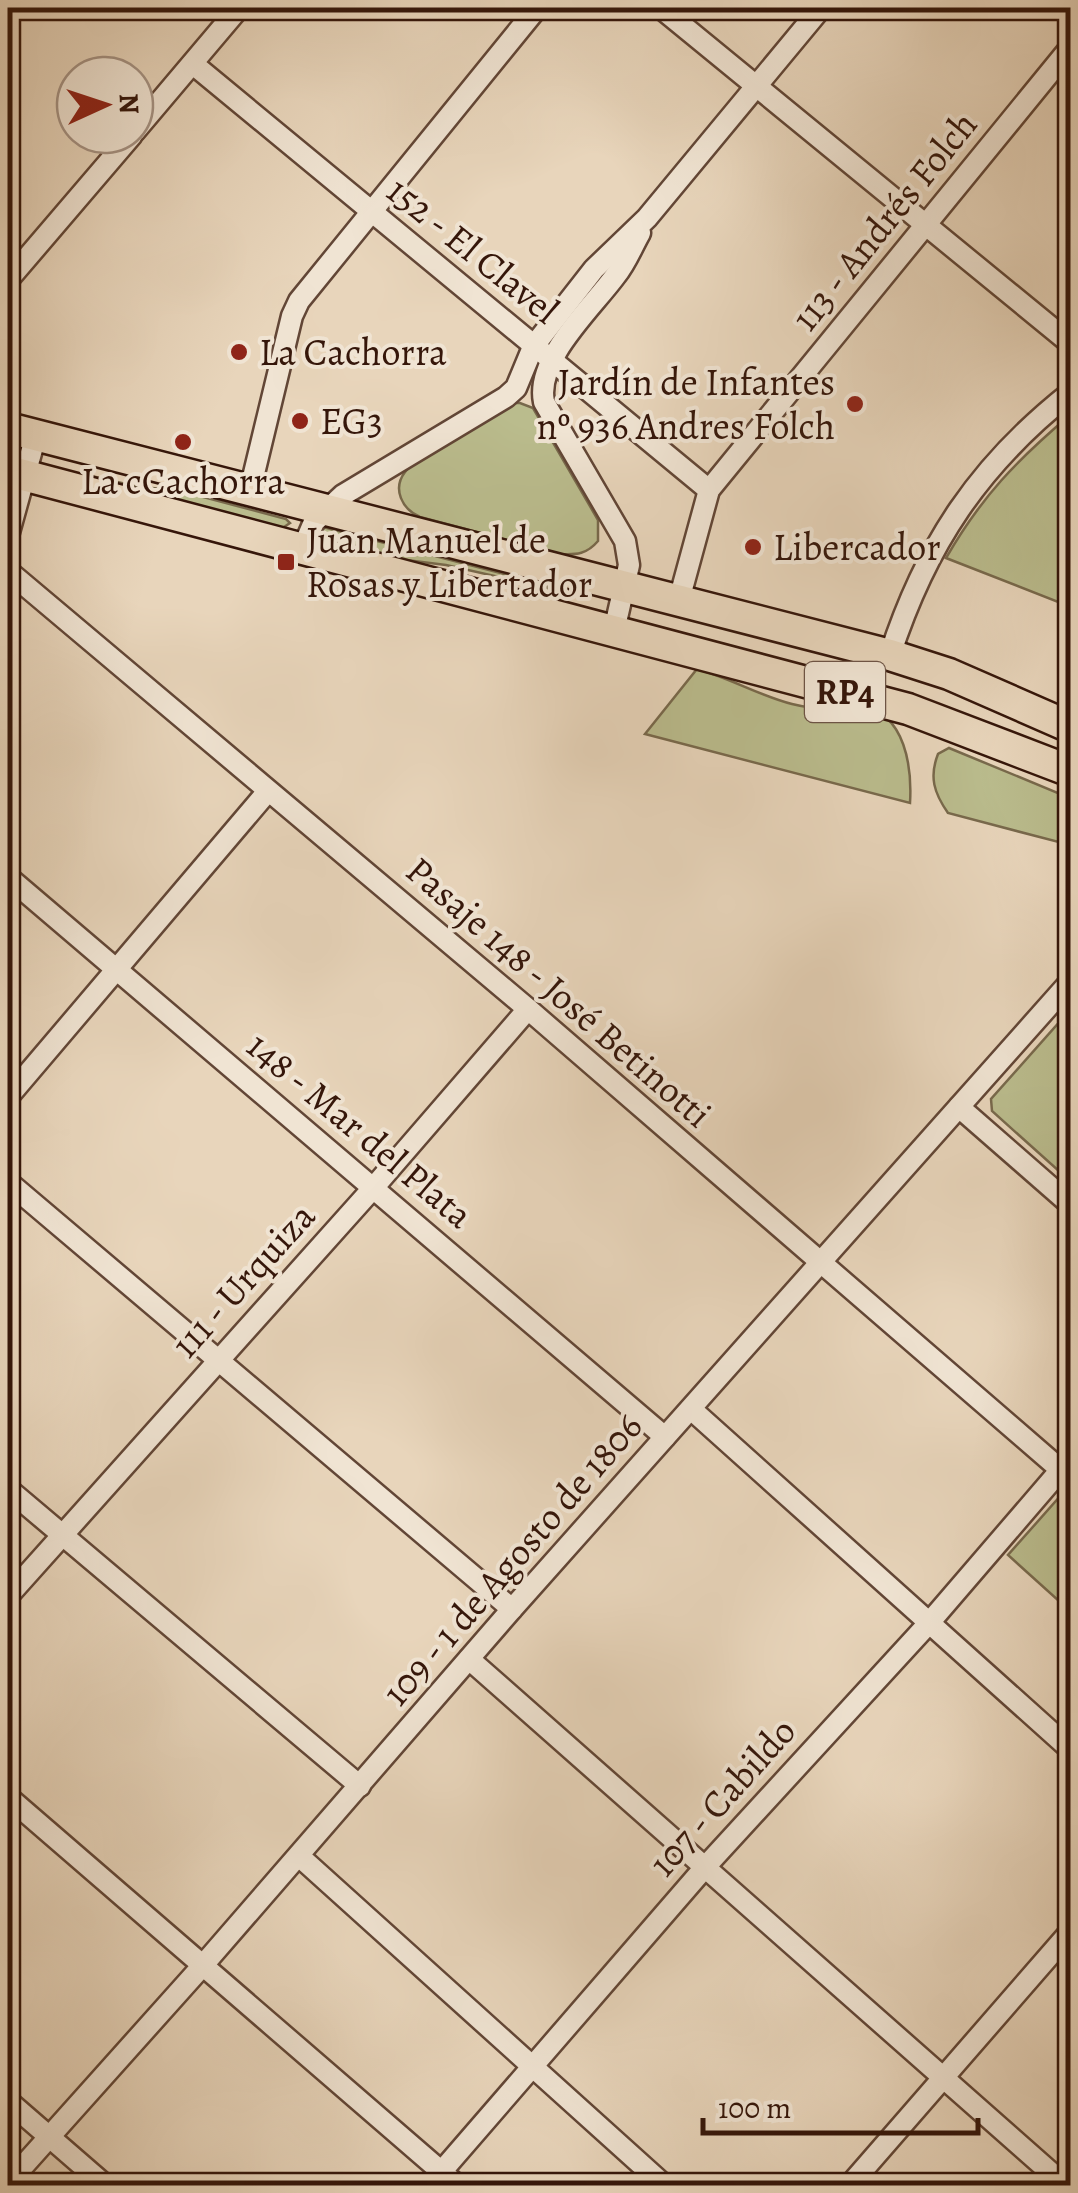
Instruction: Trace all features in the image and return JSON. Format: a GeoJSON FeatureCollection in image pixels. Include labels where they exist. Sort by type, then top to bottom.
{"type":"FeatureCollection","features":[{"type":"Feature","properties":{"kind":"main road","name":"RP4"},"geometry":{"type":"LineString","coordinates":[[22,431],[890,654],[948,674],[1070,727]]}},
{"type":"Feature","properties":{"kind":"main road","name":"RP4"},"geometry":{"type":"LineString","coordinates":[[17,474],[908,710],[1070,771]]}},
{"type":"Feature","properties":{"kind":"street"},"geometry":{"type":"LineString","coordinates":[[155,109],[239,8]]}},
{"type":"Feature","properties":{"kind":"street"},"geometry":{"type":"LineString","coordinates":[[250,490],[292,316],[299,302],[536,8]]}},
{"type":"Feature","properties":{"kind":"street"},"geometry":{"type":"LineString","coordinates":[[661,8],[1070,343]]}},
{"type":"Feature","properties":{"kind":"street"},"geometry":{"type":"LineString","coordinates":[[302,550],[314,522],[344,495],[506,398],[516,388],[534,347],[603,259],[648,218],[821,8]]}},
{"type":"Feature","properties":{"kind":"street","name":"113 - Andrés Folch"},"geometry":{"type":"LineString","coordinates":[[679,600],[709,490],[1070,48]]}},
{"type":"Feature","properties":{"kind":"street","name":"152 - El Clavel"},"geometry":{"type":"LineString","coordinates":[[194,64],[709,490]]}},
{"type":"Feature","properties":{"kind":"street"},"geometry":{"type":"LineString","coordinates":[[8,280],[115,155]]}},
{"type":"Feature","properties":{"kind":"street"},"geometry":{"type":"LineString","coordinates":[[614,631],[629,565],[625,542],[544,402],[542,381],[552,360],[620,271],[648,218]]}},
{"type":"Feature","properties":{"kind":"street"},"geometry":{"type":"LineString","coordinates":[[890,654],[913,592],[971,490],[1070,393]]}},
{"type":"Feature","properties":{"kind":"street"},"geometry":{"type":"LineString","coordinates":[[8,536],[22,431]]}},
{"type":"Feature","properties":{"kind":"street","name":"Pasaje 148 - José Betinotti"},"geometry":{"type":"LineString","coordinates":[[8,571],[528,1009],[820,1264],[1066,1464]]}},
{"type":"Feature","properties":{"kind":"street"},"geometry":{"type":"LineString","coordinates":[[8,1097],[268,790]]}},
{"type":"Feature","properties":{"kind":"street","name":"148 - Mar del Plata"},"geometry":{"type":"LineString","coordinates":[[8,877],[665,1437]]}},
{"type":"Feature","properties":{"kind":"street","name":"109 - 1 de Agosto de 1806"},"geometry":{"type":"LineString","coordinates":[[8,2183],[360,1786],[468,1658],[1070,982]]}},
{"type":"Feature","properties":{"kind":"street","name":"111 - Urquiza"},"geometry":{"type":"LineString","coordinates":[[8,1596],[528,1009]]}},
{"type":"Feature","properties":{"kind":"street"},"geometry":{"type":"LineString","coordinates":[[959,1108],[1070,1204]]}},
{"type":"Feature","properties":{"kind":"street"},"geometry":{"type":"LineString","coordinates":[[8,1182],[512,1609]]}},
{"type":"Feature","properties":{"kind":"street"},"geometry":{"type":"LineString","coordinates":[[690,1409],[1070,1748]]}},
{"type":"Feature","properties":{"kind":"street","name":"107 - Cabildo"},"geometry":{"type":"LineString","coordinates":[[436,2178],[706,1866],[928,1623],[1066,1464]]}},
{"type":"Feature","properties":{"kind":"street"},"geometry":{"type":"LineString","coordinates":[[8,1490],[360,1786]]}},
{"type":"Feature","properties":{"kind":"street"},"geometry":{"type":"LineString","coordinates":[[468,1658],[1066,2186]]}},
{"type":"Feature","properties":{"kind":"street"},"geometry":{"type":"LineString","coordinates":[[8,1797],[204,1964],[436,2178],[458,2186]]}},
{"type":"Feature","properties":{"kind":"street"},"geometry":{"type":"LineString","coordinates":[[298,1856],[665,2186]]}},
{"type":"Feature","properties":{"kind":"street"},"geometry":{"type":"LineString","coordinates":[[849,2186],[1070,1932]]}},
{"type":"Feature","properties":{"kind":"street"},"geometry":{"type":"LineString","coordinates":[[8,2100],[106,2186]]}},
{"type":"Feature","properties":{"kind":"green space"},"geometry":{"type":"Polygon","coordinates":[[[513,403],[533,408],[598,520],[598,541],[586,551],[560,554],[420,517],[401,498],[401,478],[412,465],[513,403]]]}},
{"type":"Feature","properties":{"kind":"green space"},"geometry":{"type":"Polygon","coordinates":[[[1070,415],[1070,613],[1061,603],[946,558],[1001,481],[1070,415]]]}},
{"type":"Feature","properties":{"kind":"green space"},"geometry":{"type":"Polygon","coordinates":[[[87,475],[139,487],[177,490],[290,523],[281,529],[85,479],[87,475]]]}},
{"type":"Feature","properties":{"kind":"green space"},"geometry":{"type":"Polygon","coordinates":[[[323,527],[556,590],[446,565],[390,558],[315,539],[323,527]]]}},
{"type":"Feature","properties":{"kind":"green space"},"geometry":{"type":"Polygon","coordinates":[[[697,669],[792,704],[877,711],[897,731],[903,744],[910,774],[910,803],[645,734],[697,669]]]}},
{"type":"Feature","properties":{"kind":"green space"},"geometry":{"type":"Polygon","coordinates":[[[949,748],[1070,798],[1070,845],[948,813],[936,792],[934,778],[938,754],[949,748]]]}},
{"type":"Feature","properties":{"kind":"green space"},"geometry":{"type":"Polygon","coordinates":[[[1070,1010],[1070,1181],[992,1111],[991,1099],[1070,1010]]]}},
{"type":"Feature","properties":{"kind":"green space"},"geometry":{"type":"Polygon","coordinates":[[[1070,1485],[1070,1611],[1008,1555],[1070,1485]]]}},
{"type":"Feature","properties":{"kind":"place","name":"La Cachorra"},"geometry":{"type":"Point","coordinates":[239,352]}},
{"type":"Feature","properties":{"kind":"place","name":"Jardín de Infantes nº 936 Andres Folch"},"geometry":{"type":"Point","coordinates":[855,404]}},
{"type":"Feature","properties":{"kind":"place","name":"EG3"},"geometry":{"type":"Point","coordinates":[300,421]}},
{"type":"Feature","properties":{"kind":"place","name":"La cCachorra"},"geometry":{"type":"Point","coordinates":[183,442]}},
{"type":"Feature","properties":{"kind":"place","name":"Libercador"},"geometry":{"type":"Point","coordinates":[753,547]}},
{"type":"Feature","properties":{"kind":"place","name":"Juan Manuel de Rosas y Libertador"},"geometry":{"type":"Point","coordinates":[286,562]}}]}
